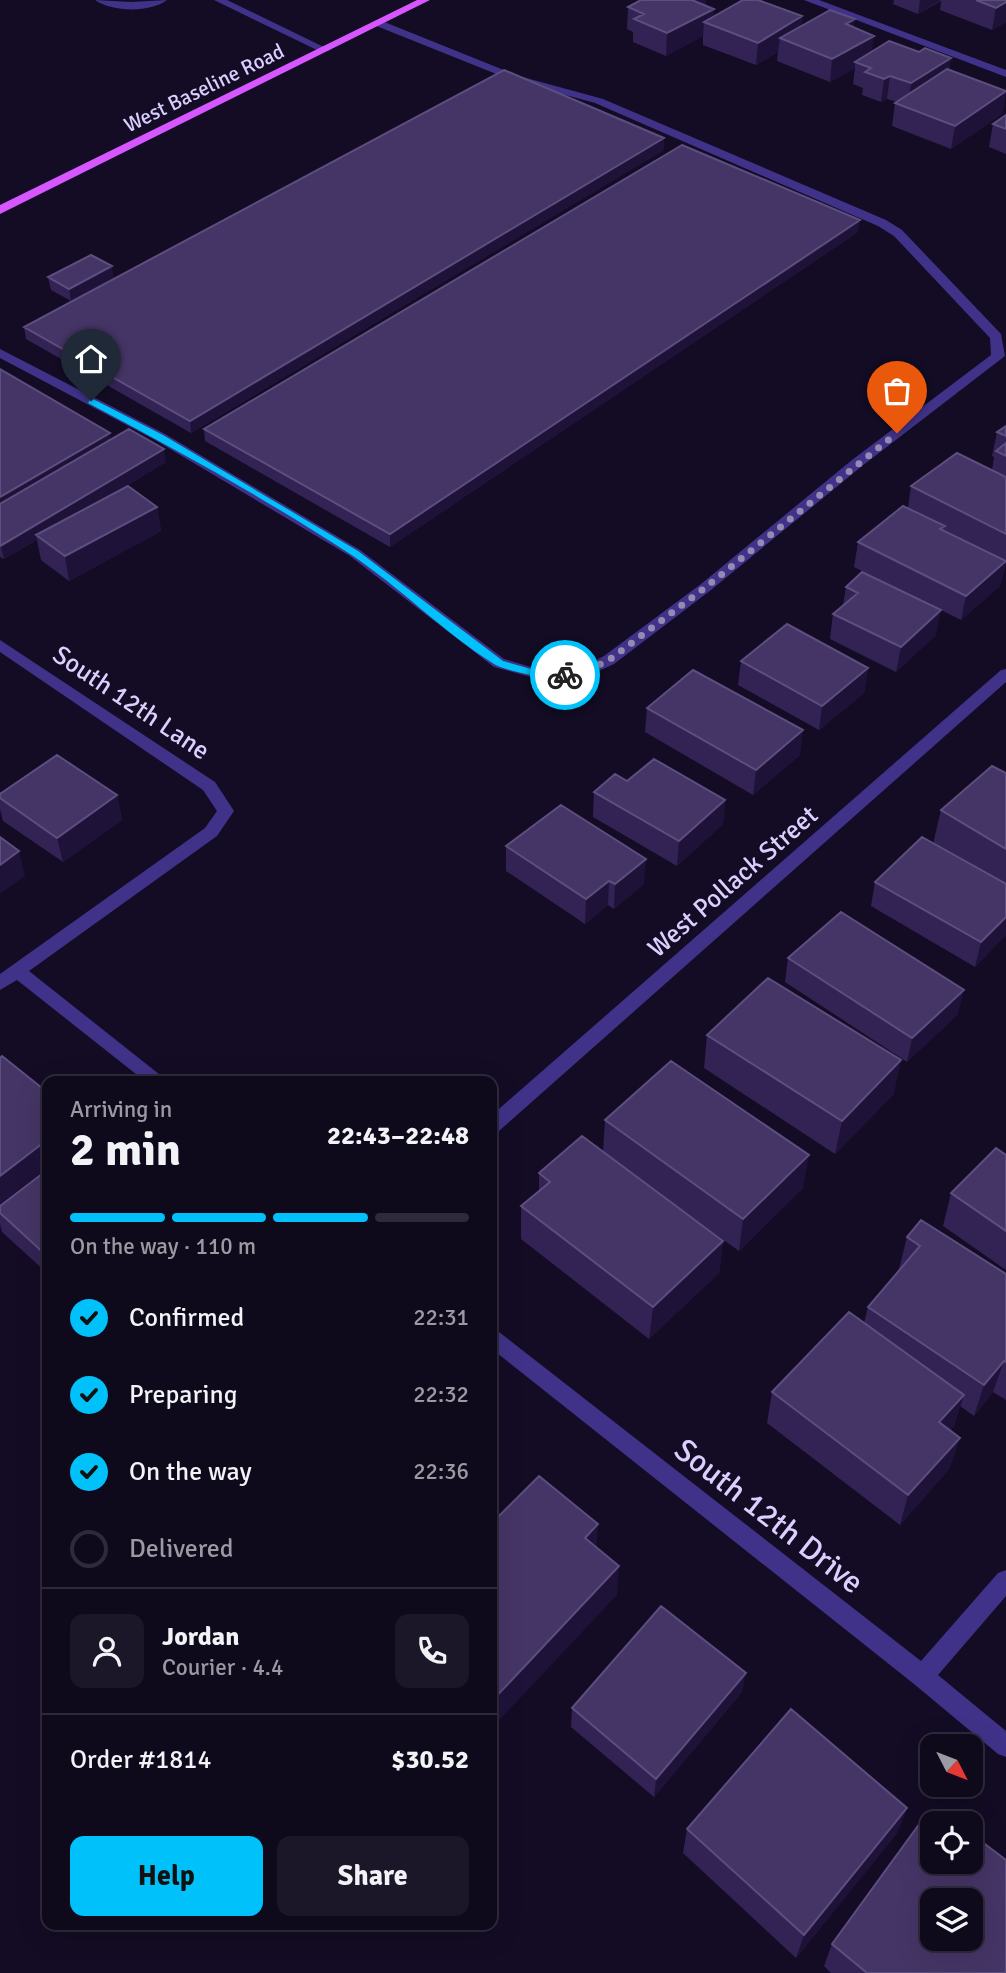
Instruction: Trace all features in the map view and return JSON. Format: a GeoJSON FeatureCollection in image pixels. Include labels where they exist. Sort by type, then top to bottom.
{"type":"FeatureCollection","features":[{"type":"Feature","properties":{"kind":"main road","name":"West Baseline Road"},"geometry":{"type":"LineString","coordinates":[[0,210],[425,0]]}},
{"type":"Feature","properties":{"kind":"street"},"geometry":{"type":"LineString","coordinates":[[100,0],[113,5],[162,0]]}},
{"type":"Feature","properties":{"kind":"street"},"geometry":{"type":"LineString","coordinates":[[219,0],[325,50]]}},
{"type":"Feature","properties":{"kind":"street"},"geometry":{"type":"LineString","coordinates":[[809,0],[1006,74]]}},
{"type":"Feature","properties":{"kind":"street"},"geometry":{"type":"LineString","coordinates":[[0,353],[160,437],[355,553],[499,663],[531,672],[565,675],[579,675],[609,660],[706,587],[857,463],[998,356],[996,337],[898,233],[882,223],[599,101],[515,78],[378,23]]}},
{"type":"Feature","properties":{"kind":"street","name":"South 12th Lane"},"geometry":{"type":"LineString","coordinates":[[0,645],[209,786],[226,811],[211,832],[17,971]]}},
{"type":"Feature","properties":{"kind":"street","name":"West Pollack Street"},"geometry":{"type":"LineString","coordinates":[[497,1122],[1006,674]]}},
{"type":"Feature","properties":{"kind":"street"},"geometry":{"type":"LineString","coordinates":[[0,983],[17,971],[152,1076]]}},
{"type":"Feature","properties":{"kind":"street","name":"South 12th Drive"},"geometry":{"type":"LineString","coordinates":[[497,1342],[1006,1745]]}},
{"type":"Feature","properties":{"kind":"street"},"geometry":{"type":"LineString","coordinates":[[922,1676],[1006,1580]]}},
{"type":"Feature","properties":{"kind":"building"},"geometry":{"type":"Polygon","coordinates":[[[641,0],[692,0],[714,9],[667,33],[634,19],[644,14],[628,7],[641,0]]]}},
{"type":"Feature","properties":{"kind":"building"},"geometry":{"type":"Polygon","coordinates":[[[743,0],[758,0],[802,16],[758,43],[704,22],[743,0]]]}},
{"type":"Feature","properties":{"kind":"building"},"geometry":{"type":"Polygon","coordinates":[[[976,0],[1006,0],[1006,2],[996,8],[976,0]]]}},
{"type":"Feature","properties":{"kind":"building"},"geometry":{"type":"Polygon","coordinates":[[[830,10],[855,19],[846,24],[874,36],[832,59],[780,38],[830,10]]]}},
{"type":"Feature","properties":{"kind":"building"},"geometry":{"type":"Polygon","coordinates":[[[889,41],[919,52],[925,48],[951,58],[911,83],[890,76],[884,79],[865,72],[871,68],[855,62],[889,41]]]}},
{"type":"Feature","properties":{"kind":"building"},"geometry":{"type":"Polygon","coordinates":[[[947,69],[1006,91],[955,126],[895,103],[947,69]]]}},
{"type":"Feature","properties":{"kind":"building"},"geometry":{"type":"Polygon","coordinates":[[[504,70],[664,138],[190,421],[24,327],[504,70]]]}},
{"type":"Feature","properties":{"kind":"building"},"geometry":{"type":"Polygon","coordinates":[[[1006,115],[1006,129],[993,124],[1006,115]]]}},
{"type":"Feature","properties":{"kind":"building"},"geometry":{"type":"Polygon","coordinates":[[[682,145],[860,220],[390,534],[204,429],[682,145]]]}},
{"type":"Feature","properties":{"kind":"building"},"geometry":{"type":"Polygon","coordinates":[[[91,255],[112,266],[69,289],[48,277],[91,255]]]}},
{"type":"Feature","properties":{"kind":"building"},"geometry":{"type":"Polygon","coordinates":[[[0,369],[110,433],[0,497],[0,369]]]}},
{"type":"Feature","properties":{"kind":"building"},"geometry":{"type":"Polygon","coordinates":[[[1006,426],[1006,436],[997,432],[1006,426]]]}},
{"type":"Feature","properties":{"kind":"building"},"geometry":{"type":"Polygon","coordinates":[[[129,429],[164,449],[0,546],[0,504],[129,429]]]}},
{"type":"Feature","properties":{"kind":"building"},"geometry":{"type":"Polygon","coordinates":[[[1006,443],[1006,456],[996,451],[1006,443]]]}},
{"type":"Feature","properties":{"kind":"building"},"geometry":{"type":"Polygon","coordinates":[[[957,453],[1006,477],[1006,534],[911,486],[957,453]]]}},
{"type":"Feature","properties":{"kind":"building"},"geometry":{"type":"Polygon","coordinates":[[[128,486],[157,507],[65,556],[36,535],[128,486]]]}},
{"type":"Feature","properties":{"kind":"building"},"geometry":{"type":"Polygon","coordinates":[[[903,506],[945,526],[940,529],[1006,561],[966,596],[858,542],[903,506]]]}},
{"type":"Feature","properties":{"kind":"building"},"geometry":{"type":"Polygon","coordinates":[[[862,572],[941,610],[901,647],[833,614],[858,593],[846,587],[862,572]]]}},
{"type":"Feature","properties":{"kind":"building"},"geometry":{"type":"Polygon","coordinates":[[[787,624],[868,668],[822,706],[741,661],[787,624]]]}},
{"type":"Feature","properties":{"kind":"building"},"geometry":{"type":"Polygon","coordinates":[[[693,670],[803,730],[756,770],[647,708],[693,670]]]}},
{"type":"Feature","properties":{"kind":"building"},"geometry":{"type":"Polygon","coordinates":[[[57,755],[117,795],[57,838],[0,798],[0,794],[57,755]]]}},
{"type":"Feature","properties":{"kind":"building"},"geometry":{"type":"Polygon","coordinates":[[[654,759],[725,800],[679,841],[594,792],[615,774],[627,781],[654,759]]]}},
{"type":"Feature","properties":{"kind":"building"},"geometry":{"type":"Polygon","coordinates":[[[992,766],[1006,773],[1006,849],[941,810],[992,766]]]}},
{"type":"Feature","properties":{"kind":"building"},"geometry":{"type":"Polygon","coordinates":[[[561,805],[646,859],[615,884],[609,881],[586,899],[506,846],[561,805]]]}},
{"type":"Feature","properties":{"kind":"building"},"geometry":{"type":"Polygon","coordinates":[[[0,837],[19,851],[0,865],[0,837]]]}},
{"type":"Feature","properties":{"kind":"building"},"geometry":{"type":"Polygon","coordinates":[[[922,837],[1006,884],[1006,917],[981,942],[875,882],[922,837]]]}},
{"type":"Feature","properties":{"kind":"building"},"geometry":{"type":"Polygon","coordinates":[[[841,912],[964,990],[912,1038],[788,958],[841,912]]]}},
{"type":"Feature","properties":{"kind":"building"},"geometry":{"type":"Polygon","coordinates":[[[768,978],[901,1060],[842,1121],[707,1035],[768,978]]]}},
{"type":"Feature","properties":{"kind":"building"},"geometry":{"type":"Polygon","coordinates":[[[2,1056],[42,1088],[42,1144],[0,1176],[2,1056]]]}},
{"type":"Feature","properties":{"kind":"building"},"geometry":{"type":"Polygon","coordinates":[[[671,1061],[809,1155],[743,1219],[605,1120],[671,1061]]]}},
{"type":"Feature","properties":{"kind":"building"},"geometry":{"type":"Polygon","coordinates":[[[582,1136],[723,1241],[653,1307],[521,1206],[550,1182],[539,1173],[582,1136]]]}},
{"type":"Feature","properties":{"kind":"building"},"geometry":{"type":"Polygon","coordinates":[[[996,1148],[1006,1155],[1006,1231],[951,1193],[996,1148]]]}},
{"type":"Feature","properties":{"kind":"building"},"geometry":{"type":"Polygon","coordinates":[[[42,1174],[42,1251],[0,1213],[0,1206],[42,1174]]]}},
{"type":"Feature","properties":{"kind":"building"},"geometry":{"type":"Polygon","coordinates":[[[921,1220],[1006,1274],[1006,1362],[1004,1361],[984,1385],[868,1307],[920,1246],[907,1237],[921,1220]]]}},
{"type":"Feature","properties":{"kind":"building"},"geometry":{"type":"Polygon","coordinates":[[[849,1312],[964,1395],[939,1422],[960,1438],[908,1495],[772,1392],[849,1312]]]}},
{"type":"Feature","properties":{"kind":"building"},"geometry":{"type":"Polygon","coordinates":[[[539,1476],[598,1524],[585,1538],[619,1566],[497,1696],[497,1518],[539,1476]]]}},
{"type":"Feature","properties":{"kind":"building"},"geometry":{"type":"Polygon","coordinates":[[[661,1606],[746,1673],[656,1779],[572,1708],[661,1606]]]}},
{"type":"Feature","properties":{"kind":"building"},"geometry":{"type":"Polygon","coordinates":[[[791,1709],[907,1808],[804,1935],[687,1829],[791,1709]]]}},
{"type":"Feature","properties":{"kind":"building"},"geometry":{"type":"Polygon","coordinates":[[[920,1823],[920,1874],[983,1874],[983,1843],[1006,1860],[1006,1973],[867,1973],[832,1944],[920,1823]]]}},
{"type":"Feature","properties":{"kind":"way so far"},"geometry":{"type":"LineString","coordinates":[[565,675],[579,675],[609,660],[706,587],[897,433]]}},
{"type":"Feature","properties":{"kind":"route"},"geometry":{"type":"LineString","coordinates":[[91,401],[160,437],[355,553],[499,663],[531,672],[565,675]]}}]}
